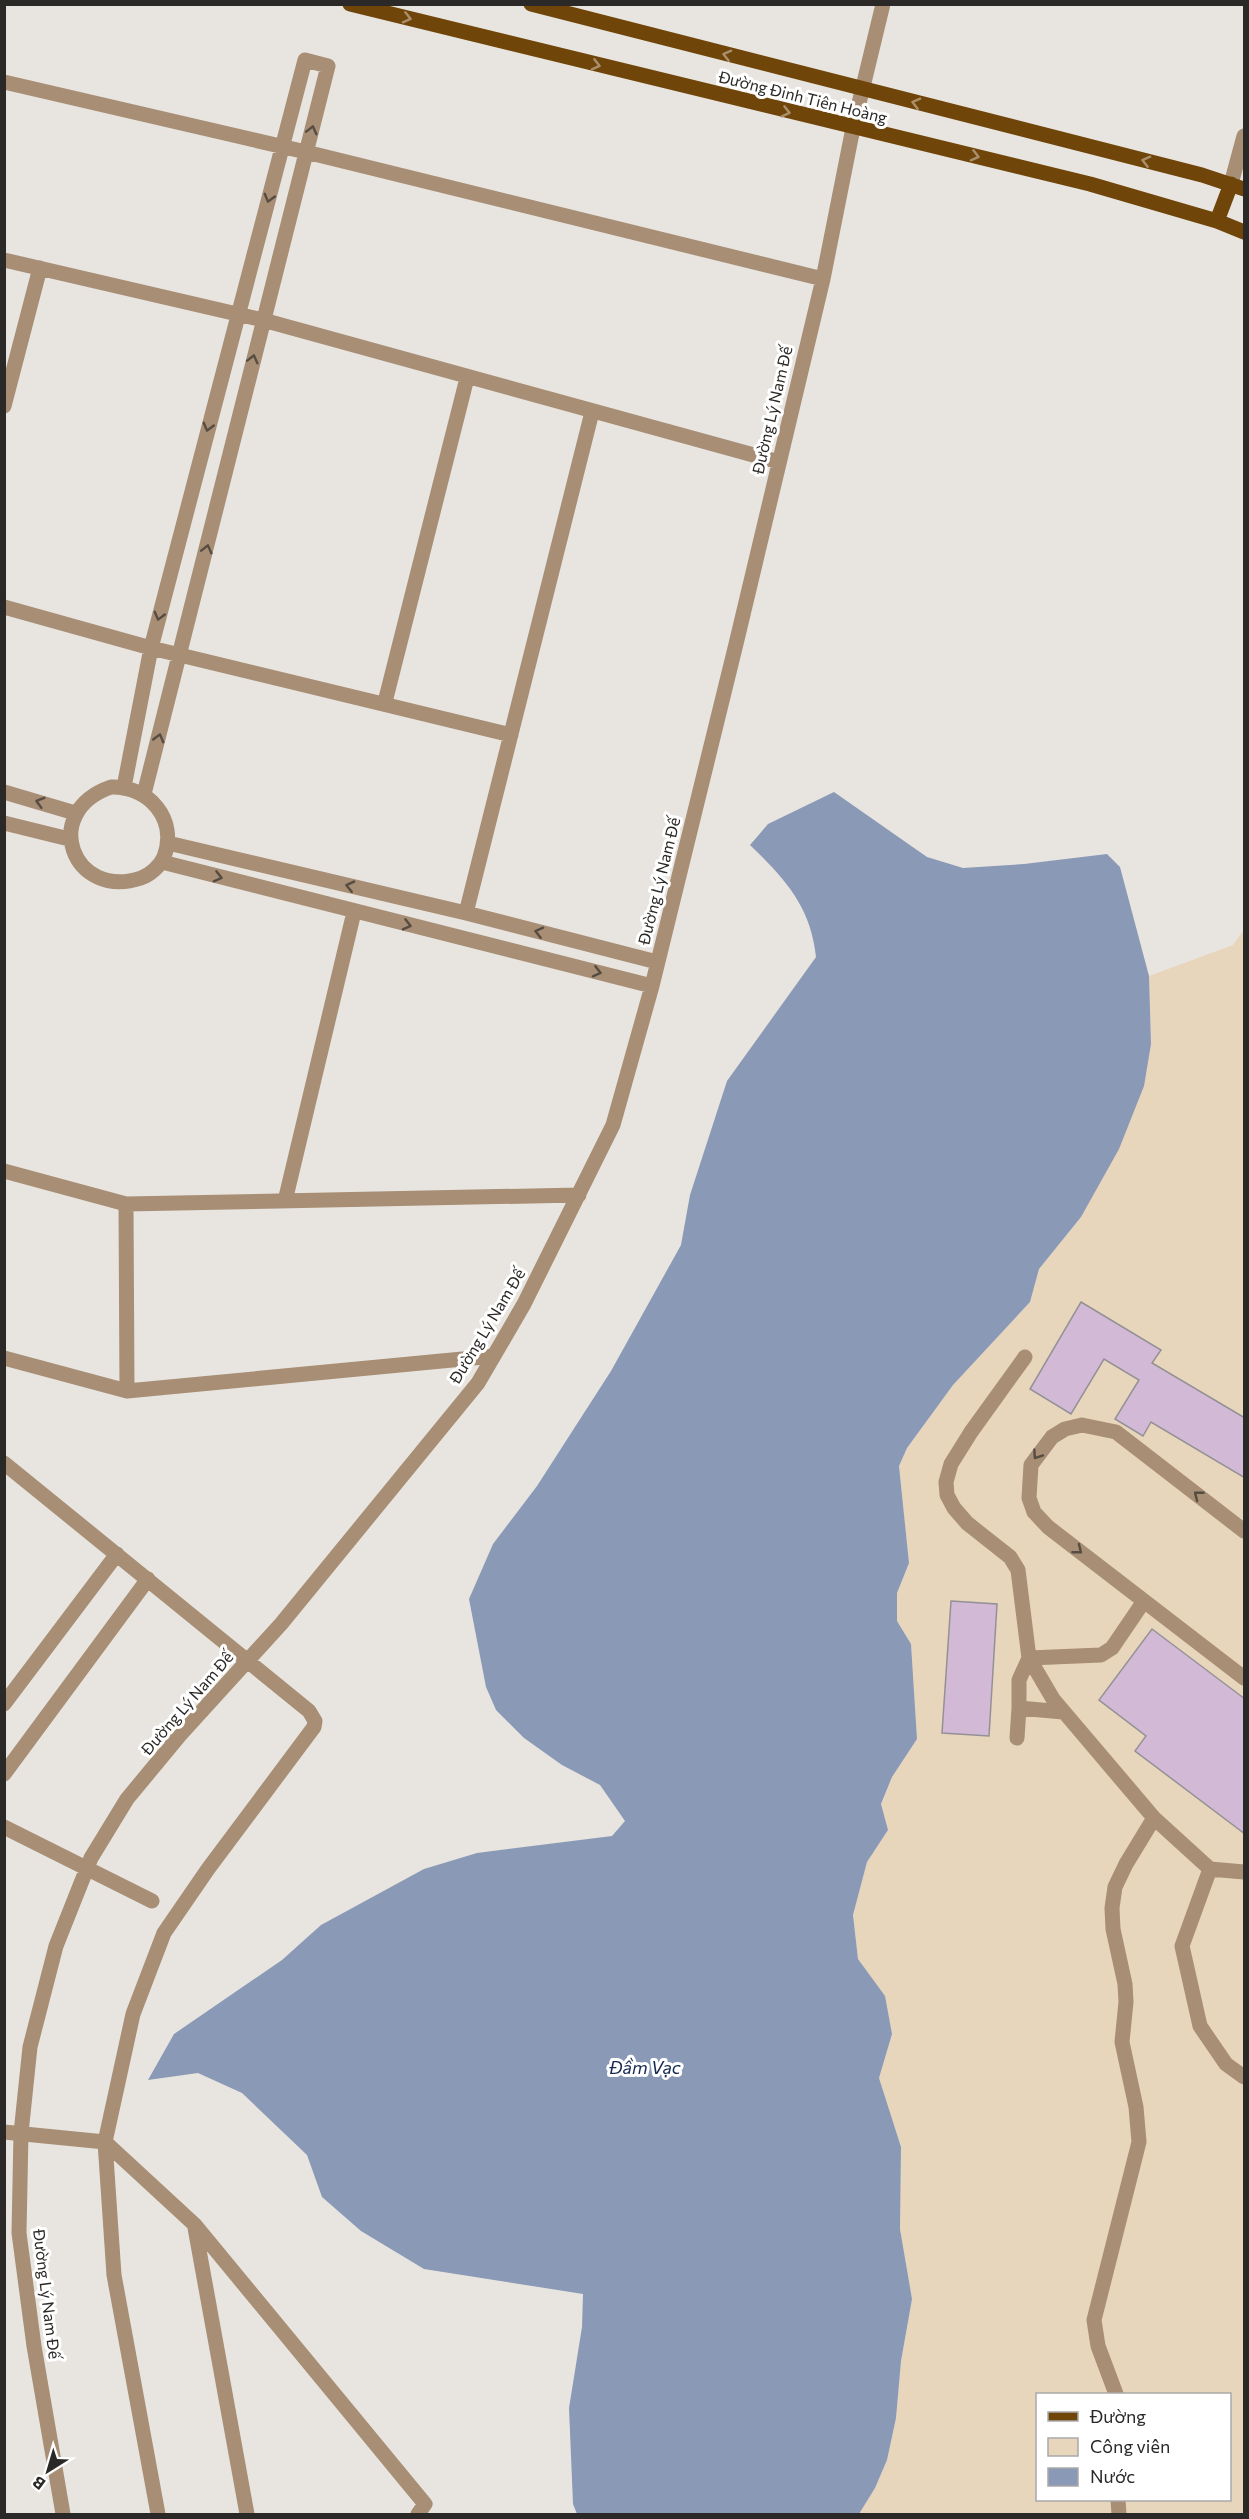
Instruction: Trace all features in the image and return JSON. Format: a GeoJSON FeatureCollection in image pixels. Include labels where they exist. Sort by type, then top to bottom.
{"type":"FeatureCollection","features":[{"type":"Feature","properties":{"kind":"main road","name":"Đường Đinh Tiên Hoàng"},"geometry":{"type":"LineString","coordinates":[[350,4],[1090,184],[1217,221],[1245,232]]}},
{"type":"Feature","properties":{"kind":"main road"},"geometry":{"type":"LineString","coordinates":[[531,4],[1238,186],[1217,221]]}},
{"type":"Feature","properties":{"kind":"street","name":"Đường Lý Nam Đế"},"geometry":{"type":"LineString","coordinates":[[63,2514],[34,2346],[19,2233],[21,2133],[30,2047],[56,1946],[86,1870],[128,1799],[180,1735],[281,1624],[478,1383],[524,1304],[614,1125],[657,962],[779,462],[823,279],[853,128],[884,4]]}},
{"type":"Feature","properties":{"kind":"street"},"geometry":{"type":"LineString","coordinates":[[124,787],[151,648],[305,60],[328,66],[144,794]]}},
{"type":"Feature","properties":{"kind":"street"},"geometry":{"type":"LineString","coordinates":[[4,82],[283,146],[823,279]]}},
{"type":"Feature","properties":{"kind":"street"},"geometry":{"type":"LineString","coordinates":[[1238,186],[1245,136]]}},
{"type":"Feature","properties":{"kind":"street"},"geometry":{"type":"LineString","coordinates":[[4,260],[237,316],[263,320],[779,462]]}},
{"type":"Feature","properties":{"kind":"street"},"geometry":{"type":"LineString","coordinates":[[4,406],[40,268]]}},
{"type":"Feature","properties":{"kind":"street"},"geometry":{"type":"LineString","coordinates":[[385,702],[467,378]]}},
{"type":"Feature","properties":{"kind":"street"},"geometry":{"type":"LineString","coordinates":[[466,914],[592,411]]}},
{"type":"Feature","properties":{"kind":"street"},"geometry":{"type":"LineString","coordinates":[[4,607],[151,648],[385,702],[511,735]]}},
{"type":"Feature","properties":{"kind":"street"},"geometry":{"type":"LineString","coordinates":[[124,787],[144,794],[161,812],[168,843],[162,862],[147,876],[128,882],[107,881],[89,873],[75,858],[69,839],[75,813],[98,792],[124,787]]}},
{"type":"Feature","properties":{"kind":"street"},"geometry":{"type":"LineString","coordinates":[[4,792],[75,813]]}},
{"type":"Feature","properties":{"kind":"street"},"geometry":{"type":"LineString","coordinates":[[4,823],[69,839]]}},
{"type":"Feature","properties":{"kind":"street"},"geometry":{"type":"LineString","coordinates":[[168,843],[657,962]]}},
{"type":"Feature","properties":{"kind":"street"},"geometry":{"type":"LineString","coordinates":[[162,862],[651,986]]}},
{"type":"Feature","properties":{"kind":"street"},"geometry":{"type":"LineString","coordinates":[[285,1201],[354,912]]}},
{"type":"Feature","properties":{"kind":"street"},"geometry":{"type":"LineString","coordinates":[[4,1171],[126,1204],[579,1195]]}},
{"type":"Feature","properties":{"kind":"street"},"geometry":{"type":"LineString","coordinates":[[126,1204],[127,1391]]}},
{"type":"Feature","properties":{"kind":"street"},"geometry":{"type":"LineString","coordinates":[[4,1358],[127,1391],[494,1356]]}},
{"type":"Feature","properties":{"kind":"street"},"geometry":{"type":"LineString","coordinates":[[1025,1358],[971,1432],[951,1464],[946,1482],[947,1495],[954,1508],[967,1523],[1010,1557],[1018,1570],[1029,1658],[1063,1712],[1154,1818],[1210,1869],[1245,1872]]}},
{"type":"Feature","properties":{"kind":"street"},"geometry":{"type":"LineString","coordinates":[[1245,1531],[1116,1432],[1082,1425],[1065,1429],[1052,1437],[1031,1465],[1029,1498],[1034,1512],[1048,1527],[1245,1678]]}},
{"type":"Feature","properties":{"kind":"street"},"geometry":{"type":"LineString","coordinates":[[4,1463],[248,1660],[309,1711],[315,1721],[314,1727],[208,1869],[164,1933],[133,2014],[105,2142],[114,2275],[158,2514]]}},
{"type":"Feature","properties":{"kind":"street"},"geometry":{"type":"LineString","coordinates":[[4,1704],[117,1554]]}},
{"type":"Feature","properties":{"kind":"street"},"geometry":{"type":"LineString","coordinates":[[4,1774],[148,1579]]}},
{"type":"Feature","properties":{"kind":"street"},"geometry":{"type":"LineString","coordinates":[[1029,1658],[1101,1655],[1112,1648],[1144,1601]]}},
{"type":"Feature","properties":{"kind":"street"},"geometry":{"type":"LineString","coordinates":[[1017,1738],[1019,1680],[1029,1658]]}},
{"type":"Feature","properties":{"kind":"street"},"geometry":{"type":"LineString","coordinates":[[1019,1708],[1063,1712]]}},
{"type":"Feature","properties":{"kind":"street"},"geometry":{"type":"LineString","coordinates":[[1116,2393],[1098,2346],[1094,2320],[1139,2142],[1136,2107],[1122,2042],[1125,1984],[1113,1929],[1112,1908],[1115,1887],[1154,1818]]}},
{"type":"Feature","properties":{"kind":"street"},"geometry":{"type":"LineString","coordinates":[[4,1827],[152,1901]]}},
{"type":"Feature","properties":{"kind":"street"},"geometry":{"type":"LineString","coordinates":[[1210,1869],[1182,1946],[1200,2026],[1226,2064],[1245,2077]]}},
{"type":"Feature","properties":{"kind":"street"},"geometry":{"type":"LineString","coordinates":[[4,2132],[105,2142],[195,2225],[425,2504],[418,2514]]}},
{"type":"Feature","properties":{"kind":"street"},"geometry":{"type":"LineString","coordinates":[[195,2225],[247,2514]]}},
{"type":"Feature","properties":{"kind":"green space"},"geometry":{"type":"Polygon","coordinates":[[[1244,930],[1244,2514],[859,2514],[875,2488],[887,2460],[896,2418],[901,2361],[912,2299],[900,2229],[901,2147],[879,2078],[892,2034],[884,1996],[858,1959],[853,1915],[867,1862],[888,1830],[881,1805],[892,1777],[917,1739],[911,1644],[897,1621],[897,1593],[909,1563],[899,1466],[907,1448],[953,1385],[1030,1302],[1039,1269],[1081,1217],[1151,1044],[1149,976],[1233,945],[1244,930]]]}},
{"type":"Feature","properties":{"kind":"water","name":"Đầm Vạc"},"geometry":{"type":"Polygon","coordinates":[[[834,792],[927,857],[963,868],[1024,864],[1107,854],[1120,867],[1149,976],[1151,1044],[1144,1086],[1119,1149],[1081,1217],[1039,1269],[1030,1302],[953,1385],[907,1448],[899,1466],[909,1563],[897,1593],[897,1621],[911,1644],[917,1739],[892,1777],[881,1804],[888,1830],[867,1862],[853,1915],[858,1959],[885,1996],[892,2034],[879,2078],[901,2147],[900,2229],[912,2299],[901,2361],[896,2418],[887,2460],[875,2488],[859,2514],[577,2514],[573,2504],[569,2408],[582,2327],[583,2294],[424,2269],[361,2231],[322,2197],[307,2155],[242,2093],[198,2073],[148,2080],[174,2034],[282,1960],[321,1925],[424,1869],[477,1853],[612,1836],[625,1821],[600,1785],[562,1765],[524,1738],[496,1710],[486,1687],[469,1599],[493,1544],[537,1486],[611,1371],[681,1245],[690,1195],[727,1081],[816,957],[808,923],[794,895],[785,882],[750,845],[768,824],[834,792]]]}},
{"type":"Feature","properties":{"kind":"building"},"geometry":{"type":"Polygon","coordinates":[[[1081,1302],[1161,1350],[1152,1363],[1245,1418],[1245,1478],[1151,1422],[1143,1436],[1115,1419],[1139,1380],[1104,1359],[1071,1414],[1030,1389],[1081,1302]]]}},
{"type":"Feature","properties":{"kind":"building"},"geometry":{"type":"Polygon","coordinates":[[[951,1601],[997,1604],[989,1736],[942,1733],[951,1601]]]}},
{"type":"Feature","properties":{"kind":"building"},"geometry":{"type":"Polygon","coordinates":[[[1152,1629],[1245,1699],[1245,1834],[1135,1751],[1146,1736],[1099,1700],[1152,1629]]]}}]}
